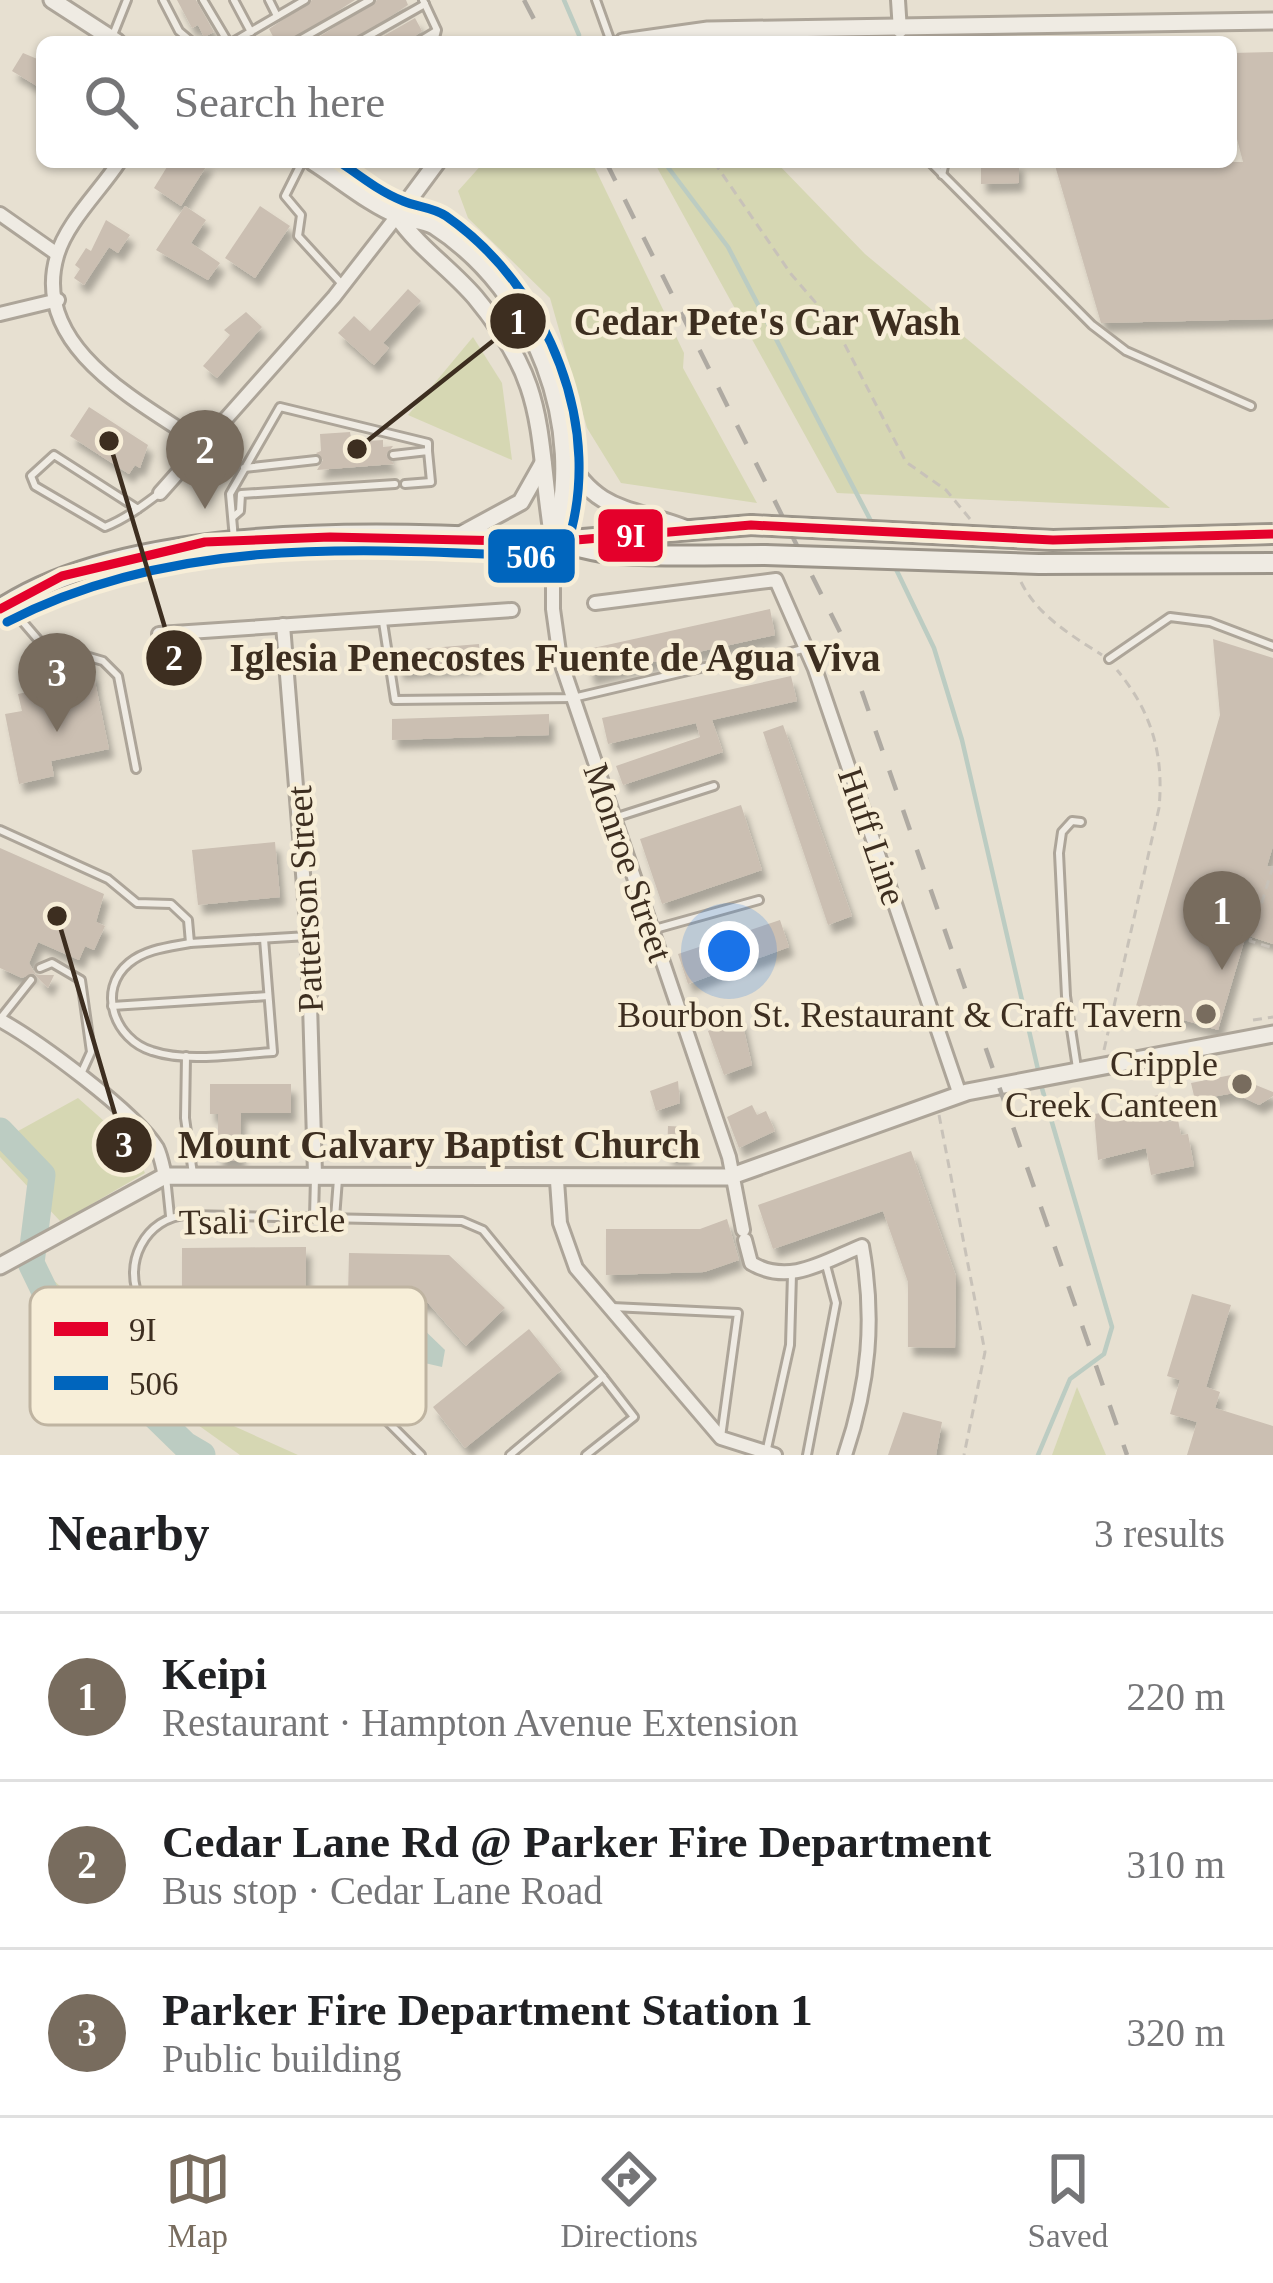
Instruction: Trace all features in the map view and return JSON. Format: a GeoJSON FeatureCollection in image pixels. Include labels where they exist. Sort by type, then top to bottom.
{"type":"FeatureCollection","features":[{"type":"Feature","properties":{"kind":"main road"},"geometry":{"type":"LineString","coordinates":[[4,606],[62,576],[205,542],[234,540],[553,542],[751,525],[1053,540],[1273,534]]}},
{"type":"Feature","properties":{"kind":"main road"},"geometry":{"type":"LineString","coordinates":[[553,542],[615,554],[1039,564],[1273,563]]}},
{"type":"Feature","properties":{"kind":"street"},"geometry":{"type":"LineString","coordinates":[[52,0],[109,36]]}},
{"type":"Feature","properties":{"kind":"street"},"geometry":{"type":"LineString","coordinates":[[898,0],[900,36]]}},
{"type":"Feature","properties":{"kind":"street"},"geometry":{"type":"LineString","coordinates":[[666,36],[708,30],[900,36],[1273,21]]}},
{"type":"Feature","properties":{"kind":"street"},"geometry":{"type":"LineString","coordinates":[[115,168],[57,254],[58,300],[70,340],[88,365],[202,444]]}},
{"type":"Feature","properties":{"kind":"street"},"geometry":{"type":"LineString","coordinates":[[322,168],[397,216],[512,344],[528,375],[553,542]]}},
{"type":"Feature","properties":{"kind":"street"},"geometry":{"type":"LineString","coordinates":[[160,493],[344,285],[433,168]]}},
{"type":"Feature","properties":{"kind":"street"},"geometry":{"type":"LineString","coordinates":[[0,214],[57,254]]}},
{"type":"Feature","properties":{"kind":"street"},"geometry":{"type":"LineString","coordinates":[[397,216],[430,224],[504,292],[546,368],[563,453],[564,506],[553,542]]}},
{"type":"Feature","properties":{"kind":"street"},"geometry":{"type":"LineString","coordinates":[[0,314],[58,300]]}},
{"type":"Feature","properties":{"kind":"street"},"geometry":{"type":"LineString","coordinates":[[563,453],[578,479],[611,507],[690,530]]}},
{"type":"Feature","properties":{"kind":"street"},"geometry":{"type":"LineString","coordinates":[[452,539],[520,502],[544,460]]}},
{"type":"Feature","properties":{"kind":"street","name":"Monroe Street"},"geometry":{"type":"LineString","coordinates":[[553,542],[553,609],[573,698],[729,1156],[729,1177],[752,1263],[771,1275],[792,1274]]}},
{"type":"Feature","properties":{"kind":"street","name":"Huff Line"},"geometry":{"type":"LineString","coordinates":[[595,603],[776,580],[806,648],[960,1095]]}},
{"type":"Feature","properties":{"kind":"street"},"geometry":{"type":"LineString","coordinates":[[159,634],[512,610]]}},
{"type":"Feature","properties":{"kind":"street","name":"Patterson Street"},"geometry":{"type":"LineString","coordinates":[[283,625],[308,936],[315,1174]]}},
{"type":"Feature","properties":{"kind":"street"},"geometry":{"type":"LineString","coordinates":[[0,1019],[79,1077],[157,1149],[165,1176]]}},
{"type":"Feature","properties":{"kind":"street"},"geometry":{"type":"LineString","coordinates":[[4,1264],[133,1189],[165,1176],[338,1174],[557,1181],[729,1177],[960,1095],[1077,1068],[1273,1034]]}},
{"type":"Feature","properties":{"kind":"street"},"geometry":{"type":"LineString","coordinates":[[557,1181],[560,1223],[576,1268],[721,1438],[771,1454]]}},
{"type":"Feature","properties":{"kind":"street"},"geometry":{"type":"LineString","coordinates":[[792,1274],[862,1246],[873,1305],[863,1402],[845,1455]]}},
{"type":"Feature","properties":{"kind":"lane"},"geometry":{"type":"LineString","coordinates":[[116,36],[127,0]]}},
{"type":"Feature","properties":{"kind":"lane"},"geometry":{"type":"LineString","coordinates":[[163,0],[185,36]]}},
{"type":"Feature","properties":{"kind":"lane"},"geometry":{"type":"LineString","coordinates":[[203,0],[226,36]]}},
{"type":"Feature","properties":{"kind":"lane"},"geometry":{"type":"LineString","coordinates":[[233,0],[250,32]]}},
{"type":"Feature","properties":{"kind":"lane"},"geometry":{"type":"LineString","coordinates":[[268,0],[278,16]]}},
{"type":"Feature","properties":{"kind":"lane"},"geometry":{"type":"LineString","coordinates":[[242,36],[305,0]]}},
{"type":"Feature","properties":{"kind":"lane"},"geometry":{"type":"LineString","coordinates":[[307,36],[370,0]]}},
{"type":"Feature","properties":{"kind":"lane"},"geometry":{"type":"LineString","coordinates":[[596,0],[609,36]]}},
{"type":"Feature","properties":{"kind":"lane"},"geometry":{"type":"LineString","coordinates":[[368,36],[424,2],[436,36]]}},
{"type":"Feature","properties":{"kind":"lane"},"geometry":{"type":"LineString","coordinates":[[428,36],[437,30]]}},
{"type":"Feature","properties":{"kind":"lane"},"geometry":{"type":"LineString","coordinates":[[299,168],[285,196],[301,215],[298,236],[344,285]]}},
{"type":"Feature","properties":{"kind":"lane"},"geometry":{"type":"LineString","coordinates":[[936,168],[1092,325],[1126,351],[1251,406]]}},
{"type":"Feature","properties":{"kind":"lane"},"geometry":{"type":"LineString","coordinates":[[942,175],[944,168]]}},
{"type":"Feature","properties":{"kind":"lane"},"geometry":{"type":"LineString","coordinates":[[234,540],[233,517],[227,509],[230,494],[280,406],[428,443],[431,482],[405,484]]}},
{"type":"Feature","properties":{"kind":"lane"},"geometry":{"type":"LineString","coordinates":[[393,454],[428,451]]}},
{"type":"Feature","properties":{"kind":"lane"},"geometry":{"type":"LineString","coordinates":[[138,509],[53,455],[31,476],[35,486],[101,526],[138,509],[160,493]]}},
{"type":"Feature","properties":{"kind":"lane"},"geometry":{"type":"LineString","coordinates":[[244,468],[316,460]]}},
{"type":"Feature","properties":{"kind":"lane"},"geometry":{"type":"LineString","coordinates":[[233,517],[240,511],[241,494],[395,484]]}},
{"type":"Feature","properties":{"kind":"lane"},"geometry":{"type":"LineString","coordinates":[[4,606],[41,643],[103,661],[118,676],[136,769]]}},
{"type":"Feature","properties":{"kind":"lane"},"geometry":{"type":"LineString","coordinates":[[1108,659],[1170,617],[1210,622],[1273,646]]}},
{"type":"Feature","properties":{"kind":"lane"},"geometry":{"type":"LineString","coordinates":[[382,618],[394,700],[573,698],[704,667]]}},
{"type":"Feature","properties":{"kind":"lane"},"geometry":{"type":"LineString","coordinates":[[730,667],[806,648]]}},
{"type":"Feature","properties":{"kind":"lane"},"geometry":{"type":"LineString","coordinates":[[614,818],[714,786]]}},
{"type":"Feature","properties":{"kind":"lane"},"geometry":{"type":"LineString","coordinates":[[1077,1068],[1066,996],[1059,853],[1062,832],[1072,821],[1081,822]]}},
{"type":"Feature","properties":{"kind":"lane"},"geometry":{"type":"LineString","coordinates":[[0,830],[108,879],[137,903],[171,904],[188,920],[190,943]]}},
{"type":"Feature","properties":{"kind":"lane"},"geometry":{"type":"LineString","coordinates":[[652,930],[759,900]]}},
{"type":"Feature","properties":{"kind":"lane"},"geometry":{"type":"LineString","coordinates":[[264,939],[273,1052],[186,1056],[146,1050],[119,1027],[112,1006],[114,981],[129,963],[153,950],[190,943],[308,936]]}},
{"type":"Feature","properties":{"kind":"lane"},"geometry":{"type":"LineString","coordinates":[[40,968],[52,963],[81,980],[91,1052],[79,1077]]}},
{"type":"Feature","properties":{"kind":"lane"},"geometry":{"type":"LineString","coordinates":[[0,1019],[32,980]]}},
{"type":"Feature","properties":{"kind":"lane"},"geometry":{"type":"LineString","coordinates":[[112,1006],[268,996]]}},
{"type":"Feature","properties":{"kind":"lane"},"geometry":{"type":"LineString","coordinates":[[186,1056],[193,1174]]}},
{"type":"Feature","properties":{"kind":"lane"},"geometry":{"type":"LineString","coordinates":[[314,1217],[315,1174]]}},
{"type":"Feature","properties":{"kind":"lane"},"geometry":{"type":"LineString","coordinates":[[335,1218],[338,1174]]}},
{"type":"Feature","properties":{"kind":"lane"},"geometry":{"type":"LineString","coordinates":[[165,1176],[170,1216]]}},
{"type":"Feature","properties":{"kind":"lane","name":"Tsali Circle"},"geometry":{"type":"LineString","coordinates":[[136,1287],[140,1245],[170,1216],[462,1221],[483,1229],[634,1417],[586,1455]]}},
{"type":"Feature","properties":{"kind":"lane"},"geometry":{"type":"LineString","coordinates":[[807,1455],[836,1304],[825,1261]]}},
{"type":"Feature","properties":{"kind":"lane"},"geometry":{"type":"LineString","coordinates":[[771,1454],[790,1345],[792,1274]]}},
{"type":"Feature","properties":{"kind":"lane"},"geometry":{"type":"LineString","coordinates":[[609,1306],[738,1313],[721,1438]]}},
{"type":"Feature","properties":{"kind":"lane"},"geometry":{"type":"LineString","coordinates":[[510,1455],[603,1377]]}},
{"type":"Feature","properties":{"kind":"lane","name":"Tsali Circle"},"geometry":{"type":"LineString","coordinates":[[391,1425],[421,1455]]}},
{"type":"Feature","properties":{"kind":"path"},"geometry":{"type":"LineString","coordinates":[[718,168],[790,274],[834,324],[906,463],[946,490],[970,520]]}},
{"type":"Feature","properties":{"kind":"path"},"geometry":{"type":"LineString","coordinates":[[1019,579],[1030,601],[1108,659],[1155,731],[1162,774],[1160,808],[1101,1064]]}},
{"type":"Feature","properties":{"kind":"path"},"geometry":{"type":"LineString","coordinates":[[1273,866],[1250,941],[1273,948]]}},
{"type":"Feature","properties":{"kind":"path"},"geometry":{"type":"LineString","coordinates":[[1252,1019],[1273,1017]]}},
{"type":"Feature","properties":{"kind":"path"},"geometry":{"type":"LineString","coordinates":[[937,1103],[985,1352],[964,1455]]}},
{"type":"Feature","properties":{"kind":"green space"},"geometry":{"type":"Polygon","coordinates":[[[479,168],[595,168],[684,353],[683,368],[757,503],[621,483],[587,428],[550,298],[468,218],[458,191],[479,168]]]}},
{"type":"Feature","properties":{"kind":"green space"},"geometry":{"type":"Polygon","coordinates":[[[657,168],[782,168],[865,254],[1170,508],[837,493],[657,168]]]}},
{"type":"Feature","properties":{"kind":"green space"},"geometry":{"type":"Polygon","coordinates":[[[473,337],[502,383],[512,460],[408,415],[473,337]]]}},
{"type":"Feature","properties":{"kind":"green space"},"geometry":{"type":"Polygon","coordinates":[[[78,1098],[131,1145],[145,1173],[61,1222],[0,1157],[0,1141],[78,1098]]]}},
{"type":"Feature","properties":{"kind":"green space"},"geometry":{"type":"Polygon","coordinates":[[[1077,1387],[1106,1455],[1052,1455],[1077,1387]]]}},
{"type":"Feature","properties":{"kind":"green space"},"geometry":{"type":"Polygon","coordinates":[[[198,1425],[231,1425],[298,1455],[240,1455],[198,1425]]]}},
{"type":"Feature","properties":{"kind":"shaded area"},"geometry":{"type":"Polygon","coordinates":[[[426,1332],[445,1350],[442,1367],[426,1363],[426,1332]]]}},
{"type":"Feature","properties":{"kind":"building"},"geometry":{"type":"Polygon","coordinates":[[[177,0],[196,0],[214,32],[204,36],[198,25],[192,28],[177,0]]]}},
{"type":"Feature","properties":{"kind":"building"},"geometry":{"type":"Polygon","coordinates":[[[312,0],[355,0],[298,36],[273,36],[269,29],[312,0]]]}},
{"type":"Feature","properties":{"kind":"building"},"geometry":{"type":"Polygon","coordinates":[[[377,0],[406,0],[408,5],[360,36],[320,36],[377,0]]]}},
{"type":"Feature","properties":{"kind":"building"},"geometry":{"type":"Polygon","coordinates":[[[415,18],[422,31],[415,36],[384,36],[415,18]]]}},
{"type":"Feature","properties":{"kind":"building"},"geometry":{"type":"Polygon","coordinates":[[[1273,52],[1273,319],[1101,323],[1056,168],[1237,168],[1237,162],[1243,162],[1237,139],[1237,53],[1273,52]]]}},
{"type":"Feature","properties":{"kind":"building"},"geometry":{"type":"Polygon","coordinates":[[[23,53],[36,58],[36,85],[12,71],[23,53]]]}},
{"type":"Feature","properties":{"kind":"building"},"geometry":{"type":"Polygon","coordinates":[[[166,168],[205,168],[181,206],[154,188],[166,168]]]}},
{"type":"Feature","properties":{"kind":"building"},"geometry":{"type":"Polygon","coordinates":[[[981,168],[1019,168],[1019,183],[981,184],[981,168]]]}},
{"type":"Feature","properties":{"kind":"building"},"geometry":{"type":"Polygon","coordinates":[[[185,206],[206,220],[191,243],[220,263],[208,280],[156,250],[185,206]]]}},
{"type":"Feature","properties":{"kind":"building"},"geometry":{"type":"Polygon","coordinates":[[[260,206],[290,226],[255,278],[225,258],[260,206]]]}},
{"type":"Feature","properties":{"kind":"building"},"geometry":{"type":"Polygon","coordinates":[[[106,220],[130,235],[118,253],[109,247],[84,285],[74,278],[80,269],[75,265],[86,248],[91,251],[106,220]]]}},
{"type":"Feature","properties":{"kind":"building"},"geometry":{"type":"Polygon","coordinates":[[[408,289],[421,301],[383,343],[389,348],[374,365],[338,333],[354,316],[370,331],[408,289]]]}},
{"type":"Feature","properties":{"kind":"building"},"geometry":{"type":"Polygon","coordinates":[[[246,312],[262,327],[217,378],[203,366],[230,335],[224,330],[246,312]]]}},
{"type":"Feature","properties":{"kind":"building"},"geometry":{"type":"Polygon","coordinates":[[[89,407],[148,445],[140,468],[135,465],[129,474],[70,436],[89,407]]]}},
{"type":"Feature","properties":{"kind":"building"},"geometry":{"type":"Polygon","coordinates":[[[350,432],[352,442],[383,440],[383,447],[393,446],[386,455],[394,464],[317,470],[323,460],[316,453],[321,451],[320,434],[350,432]]]}},
{"type":"Feature","properties":{"kind":"building"},"geometry":{"type":"Polygon","coordinates":[[[770,609],[775,635],[590,676],[584,650],[770,609]]]}},
{"type":"Feature","properties":{"kind":"building"},"geometry":{"type":"Polygon","coordinates":[[[1213,639],[1273,658],[1273,846],[1267,866],[1273,867],[1273,944],[1246,935],[1218,1030],[1136,1006],[1220,715],[1213,639]]]}},
{"type":"Feature","properties":{"kind":"building"},"geometry":{"type":"Polygon","coordinates":[[[479,644],[480,665],[398,671],[395,651],[479,644]]]}},
{"type":"Feature","properties":{"kind":"building"},"geometry":{"type":"Polygon","coordinates":[[[93,672],[109,749],[51,761],[54,776],[19,784],[5,714],[22,711],[18,694],[32,691],[31,685],[93,672]]]}},
{"type":"Feature","properties":{"kind":"building"},"geometry":{"type":"Polygon","coordinates":[[[791,676],[797,701],[712,720],[723,752],[623,785],[616,766],[700,737],[696,723],[608,744],[602,718],[791,676]]]}},
{"type":"Feature","properties":{"kind":"building"},"geometry":{"type":"Polygon","coordinates":[[[549,714],[549,735],[392,740],[392,719],[549,714]]]}},
{"type":"Feature","properties":{"kind":"building"},"geometry":{"type":"Polygon","coordinates":[[[783,725],[852,916],[828,925],[763,732],[783,725]]]}},
{"type":"Feature","properties":{"kind":"building"},"geometry":{"type":"Polygon","coordinates":[[[741,805],[762,870],[662,904],[640,839],[741,805]]]}},
{"type":"Feature","properties":{"kind":"building"},"geometry":{"type":"Polygon","coordinates":[[[275,842],[280,897],[198,905],[192,850],[275,842]]]}},
{"type":"Feature","properties":{"kind":"building"},"geometry":{"type":"Polygon","coordinates":[[[0,848],[104,894],[96,922],[105,926],[94,950],[85,946],[79,960],[38,942],[29,963],[36,975],[54,975],[48,988],[33,973],[22,978],[0,968],[0,848]]]}},
{"type":"Feature","properties":{"kind":"building"},"geometry":{"type":"Polygon","coordinates":[[[780,920],[789,947],[688,984],[678,954],[780,920]]]}},
{"type":"Feature","properties":{"kind":"building"},"geometry":{"type":"Polygon","coordinates":[[[741,1017],[752,1065],[724,1075],[708,1031],[741,1017]]]}},
{"type":"Feature","properties":{"kind":"building"},"geometry":{"type":"Polygon","coordinates":[[[1231,1075],[1273,1096],[1259,1105],[1234,1093],[1195,1100],[1191,1083],[1231,1075]]]}},
{"type":"Feature","properties":{"kind":"building"},"geometry":{"type":"Polygon","coordinates":[[[678,1081],[680,1103],[656,1111],[650,1091],[678,1081]]]}},
{"type":"Feature","properties":{"kind":"building"},"geometry":{"type":"Polygon","coordinates":[[[210,1084],[291,1084],[291,1113],[241,1113],[240,1161],[218,1161],[218,1114],[210,1114],[210,1084]]]}},
{"type":"Feature","properties":{"kind":"building"},"geometry":{"type":"Polygon","coordinates":[[[1163,1094],[1168,1122],[1178,1120],[1181,1135],[1188,1134],[1194,1166],[1151,1175],[1146,1148],[1098,1160],[1094,1114],[1137,1108],[1136,1100],[1163,1094]]]}},
{"type":"Feature","properties":{"kind":"building"},"geometry":{"type":"Polygon","coordinates":[[[752,1105],[757,1115],[766,1111],[775,1131],[739,1148],[727,1117],[752,1105]]]}},
{"type":"Feature","properties":{"kind":"building"},"geometry":{"type":"Polygon","coordinates":[[[668,1126],[688,1127],[687,1157],[667,1157],[668,1126]]]}},
{"type":"Feature","properties":{"kind":"building"},"geometry":{"type":"Polygon","coordinates":[[[911,1151],[956,1276],[955,1348],[908,1347],[908,1282],[883,1211],[773,1249],[758,1205],[911,1151]]]}},
{"type":"Feature","properties":{"kind":"building"},"geometry":{"type":"Polygon","coordinates":[[[727,1219],[739,1260],[704,1272],[606,1275],[606,1229],[700,1229],[727,1219]]]}},
{"type":"Feature","properties":{"kind":"building"},"geometry":{"type":"Polygon","coordinates":[[[306,1247],[306,1287],[182,1287],[182,1248],[306,1247]]]}},
{"type":"Feature","properties":{"kind":"building"},"geometry":{"type":"Polygon","coordinates":[[[349,1253],[449,1255],[505,1308],[466,1346],[426,1303],[426,1287],[348,1287],[349,1253]]]}},
{"type":"Feature","properties":{"kind":"building"},"geometry":{"type":"Polygon","coordinates":[[[1192,1294],[1231,1305],[1206,1387],[1220,1392],[1215,1408],[1273,1426],[1273,1455],[1187,1455],[1197,1422],[1170,1414],[1180,1380],[1167,1376],[1192,1294]]]}},
{"type":"Feature","properties":{"kind":"building"},"geometry":{"type":"Polygon","coordinates":[[[529,1329],[562,1370],[465,1448],[433,1407],[529,1329]]]}},
{"type":"Feature","properties":{"kind":"building"},"geometry":{"type":"Polygon","coordinates":[[[903,1412],[942,1422],[936,1455],[888,1455],[903,1412]]]}},
{"type":"Feature","properties":{"kind":"waterway"},"geometry":{"type":"LineString","coordinates":[[564,0],[579,35]]}},
{"type":"Feature","properties":{"kind":"waterway"},"geometry":{"type":"LineString","coordinates":[[669,168],[728,247],[873,525]]}},
{"type":"Feature","properties":{"kind":"waterway"},"geometry":{"type":"LineString","coordinates":[[895,567],[934,648],[962,740],[1039,1074]]}},
{"type":"Feature","properties":{"kind":"waterway"},"geometry":{"type":"LineString","coordinates":[[1038,1455],[1070,1379],[1104,1354],[1112,1327],[1041,1085]]}},
{"type":"Feature","properties":{"kind":"waterway"},"geometry":{"type":"LineString","coordinates":[[0,1131],[42,1175],[31,1263],[43,1287]]}},
{"type":"Feature","properties":{"kind":"waterway"},"geometry":{"type":"LineString","coordinates":[[165,1425],[202,1455]]}},
{"type":"Feature","properties":{"kind":"railway"},"geometry":{"type":"LineString","coordinates":[[524,0],[543,36]]}},
{"type":"Feature","properties":{"kind":"railway"},"geometry":{"type":"LineString","coordinates":[[609,168],[844,640],[1127,1455]]}},
{"type":"Feature","properties":{"kind":"transit line","name":"506"},"geometry":{"type":"LineString","coordinates":[[7,622],[72,594],[205,561],[344,551],[554,557],[565,551],[576,505],[579,458],[560,365],[540,321],[514,281],[446,216],[395,197],[349,168]]}},
{"type":"Feature","properties":{"kind":"transit line","name":"9I"},"geometry":{"type":"LineString","coordinates":[[0,609],[62,576],[205,542],[330,537],[553,542],[751,525],[1053,540],[1273,534]]}},
{"type":"Feature","properties":{"kind":"place","name":"Iglesia Penecostes Fuente de Agua Viva"},"geometry":{"type":"Point","coordinates":[109,441]}},
{"type":"Feature","properties":{"kind":"place","name":"Cedar Pete's Car Wash"},"geometry":{"type":"Point","coordinates":[357,449]}},
{"type":"Feature","properties":{"kind":"place","name":"Cedar Lane Rd @ Parker Fire Department"},"geometry":{"type":"Point","coordinates":[205,509]}},
{"type":"Feature","properties":{"kind":"place","name":"Parker Fire Department Station 1"},"geometry":{"type":"Point","coordinates":[57,732]}},
{"type":"Feature","properties":{"kind":"place","name":"Mount Calvary Baptist Church"},"geometry":{"type":"Point","coordinates":[57,916]}},
{"type":"Feature","properties":{"kind":"place","name":"Keipi"},"geometry":{"type":"Point","coordinates":[1222,970]}},
{"type":"Feature","properties":{"kind":"place","name":"Bourbon St. Restaurant & Craft Tavern"},"geometry":{"type":"Point","coordinates":[1206,1014]}},
{"type":"Feature","properties":{"kind":"place","name":"Cripple Creek Canteen"},"geometry":{"type":"Point","coordinates":[1242,1084]}}]}
